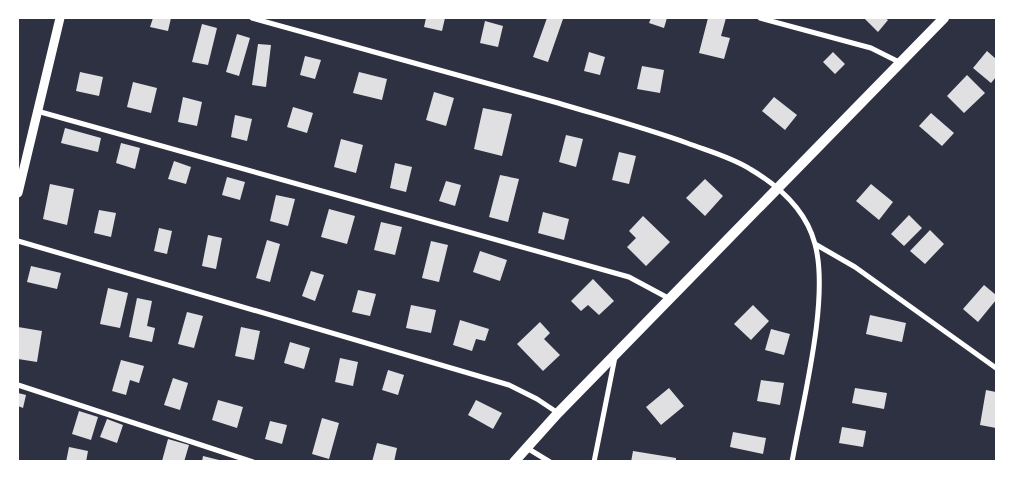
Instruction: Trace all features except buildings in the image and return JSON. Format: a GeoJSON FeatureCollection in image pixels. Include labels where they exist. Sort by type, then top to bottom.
{"type":"FeatureCollection","features":[{"type":"Feature","properties":{"kind":"main road"},"geometry":{"type":"LineString","coordinates":[[514,462],[558,413],[944,18]]}},
{"type":"Feature","properties":{"kind":"street"},"geometry":{"type":"LineString","coordinates":[[18,193],[60,18]]}},
{"type":"Feature","properties":{"kind":"street"},"geometry":{"type":"LineString","coordinates":[[252,18],[640,126],[725,157],[749,168],[779,188],[805,219],[815,244],[819,292],[815,333],[792,462]]}},
{"type":"Feature","properties":{"kind":"street"},"geometry":{"type":"LineString","coordinates":[[760,18],[871,48],[899,62]]}},
{"type":"Feature","properties":{"kind":"street"},"geometry":{"type":"LineString","coordinates":[[37,111],[629,277],[670,300]]}},
{"type":"Feature","properties":{"kind":"street"},"geometry":{"type":"LineString","coordinates":[[18,240],[509,385],[537,399],[558,413]]}},
{"type":"Feature","properties":{"kind":"street"},"geometry":{"type":"LineString","coordinates":[[815,244],[835,253],[996,368]]}},
{"type":"Feature","properties":{"kind":"street"},"geometry":{"type":"LineString","coordinates":[[594,462],[616,354]]}},
{"type":"Feature","properties":{"kind":"street"},"geometry":{"type":"LineString","coordinates":[[18,385],[253,462]]}},
{"type":"Feature","properties":{"kind":"street"},"geometry":{"type":"LineString","coordinates":[[527,447],[550,462]]}}]}
